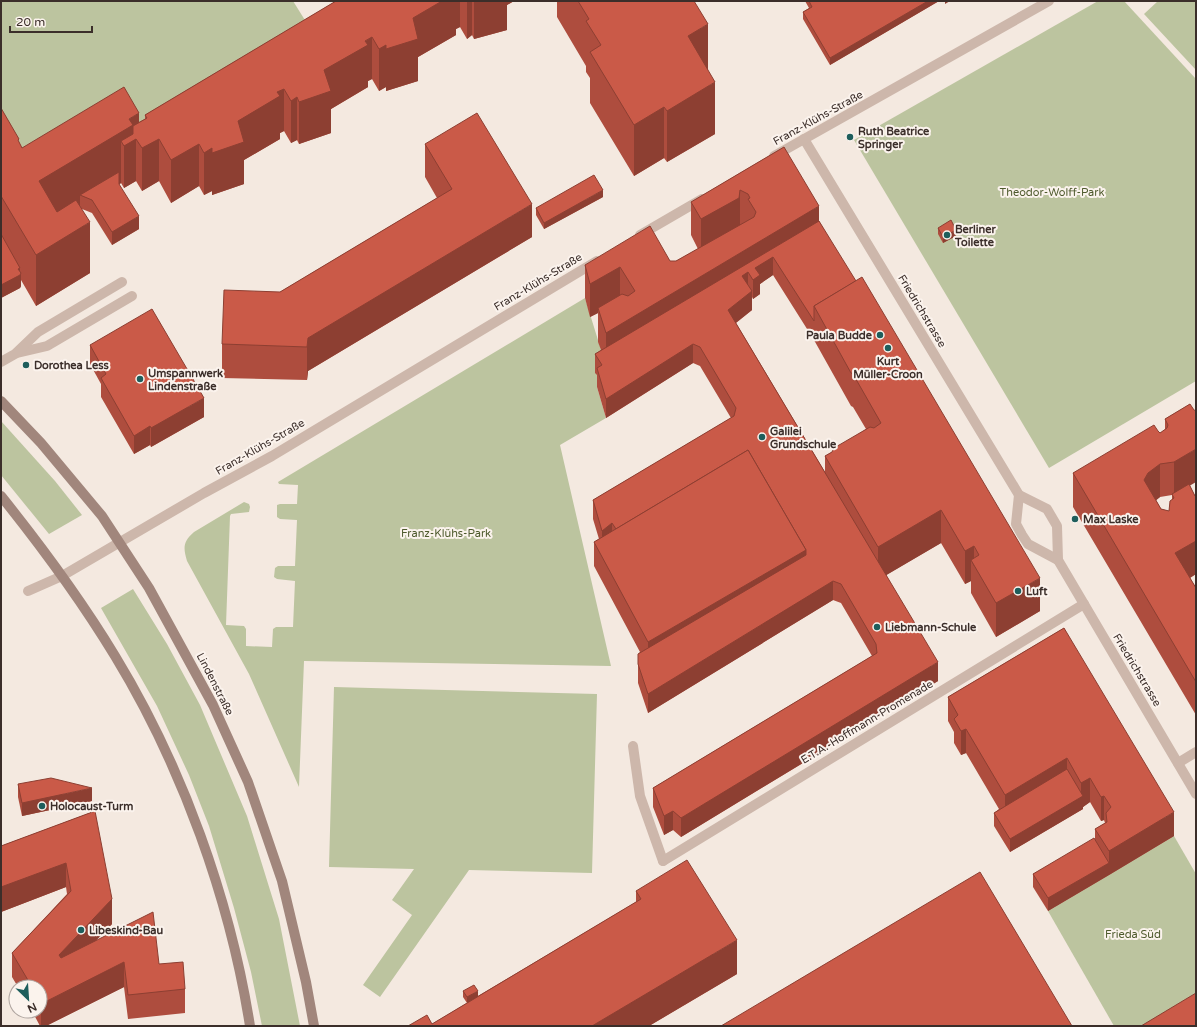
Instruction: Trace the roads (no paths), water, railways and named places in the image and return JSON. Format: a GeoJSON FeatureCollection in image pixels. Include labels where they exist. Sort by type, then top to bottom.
{"type":"FeatureCollection","features":[{"type":"Feature","properties":{"kind":"main road","name":"Lindenstraße"},"geometry":{"type":"LineString","coordinates":[[1,401],[41,443],[97,510],[120,542],[150,588],[213,705],[248,782],[282,881],[306,982],[314,1026]]}},
{"type":"Feature","properties":{"kind":"main road"},"geometry":{"type":"LineString","coordinates":[[1,496],[31,533],[87,611],[116,657],[150,719],[175,772],[198,829],[221,899],[241,980],[250,1026]]}},
{"type":"Feature","properties":{"kind":"street","name":"Franz-Klühs-Straße"},"geometry":{"type":"LineString","coordinates":[[766,161],[1049,1]]}},
{"type":"Feature","properties":{"kind":"street","name":"Friedrichstrasse"},"geometry":{"type":"LineString","coordinates":[[804,139],[1019,495],[1047,509],[1057,526],[1058,560],[1196,794]]}},
{"type":"Feature","properties":{"kind":"street"},"geometry":{"type":"LineString","coordinates":[[632,240],[713,192]]}},
{"type":"Feature","properties":{"kind":"street","name":"Franz-Klühs-Straße"},"geometry":{"type":"LineString","coordinates":[[28,592],[62,576],[204,493],[272,456],[606,255]]}},
{"type":"Feature","properties":{"kind":"street"},"geometry":{"type":"LineString","coordinates":[[1,362],[15,354],[38,332],[122,282]]}},
{"type":"Feature","properties":{"kind":"street"},"geometry":{"type":"LineString","coordinates":[[15,354],[47,346],[132,296]]}},
{"type":"Feature","properties":{"kind":"street"},"geometry":{"type":"LineString","coordinates":[[1019,495],[1016,524],[1022,535],[1028,544],[1058,560]]}},
{"type":"Feature","properties":{"kind":"street","name":"E.T.A.-Hoffmann-Promenade"},"geometry":{"type":"LineString","coordinates":[[632,746],[640,796],[662,861],[1084,604]]}},
{"type":"Feature","properties":{"kind":"street"},"geometry":{"type":"LineString","coordinates":[[1178,762],[1196,752]]}},
{"type":"Feature","properties":{"kind":"place","name":"Ruth Beatrice Springer"},"geometry":{"type":"Point","coordinates":[850,137]}},
{"type":"Feature","properties":{"kind":"place","name":"Berliner Toilette"},"geometry":{"type":"Point","coordinates":[947,235]}},
{"type":"Feature","properties":{"kind":"place","name":"Paula Budde"},"geometry":{"type":"Point","coordinates":[880,335]}},
{"type":"Feature","properties":{"kind":"place","name":"Kurt Müller-Croon"},"geometry":{"type":"Point","coordinates":[888,348]}},
{"type":"Feature","properties":{"kind":"place","name":"Dorothea Less"},"geometry":{"type":"Point","coordinates":[26,365]}},
{"type":"Feature","properties":{"kind":"place","name":"Umspannwerk Lindenstraße"},"geometry":{"type":"Point","coordinates":[140,379]}},
{"type":"Feature","properties":{"kind":"place","name":"Galilei Grundschule"},"geometry":{"type":"Point","coordinates":[762,437]}},
{"type":"Feature","properties":{"kind":"place","name":"Max Laske"},"geometry":{"type":"Point","coordinates":[1075,519]}},
{"type":"Feature","properties":{"kind":"place","name":"Luft"},"geometry":{"type":"Point","coordinates":[1018,591]}},
{"type":"Feature","properties":{"kind":"place","name":"Liebmann-Schule"},"geometry":{"type":"Point","coordinates":[877,627]}},
{"type":"Feature","properties":{"kind":"place","name":"Holocaust-Turm"},"geometry":{"type":"Point","coordinates":[42,806]}},
{"type":"Feature","properties":{"kind":"place","name":"Libeskind-Bau"},"geometry":{"type":"Point","coordinates":[81,930]}},
{"type":"Feature","properties":{"kind":"park label","name":"Theodor-Wolff-Park"},"geometry":{"type":"Point","coordinates":[1052,192]}},
{"type":"Feature","properties":{"kind":"park label","name":"Franz-Klühs-Park"},"geometry":{"type":"Point","coordinates":[446,533]}},
{"type":"Feature","properties":{"kind":"park label","name":"Frieda Süd"},"geometry":{"type":"Point","coordinates":[1133,934]}}]}
